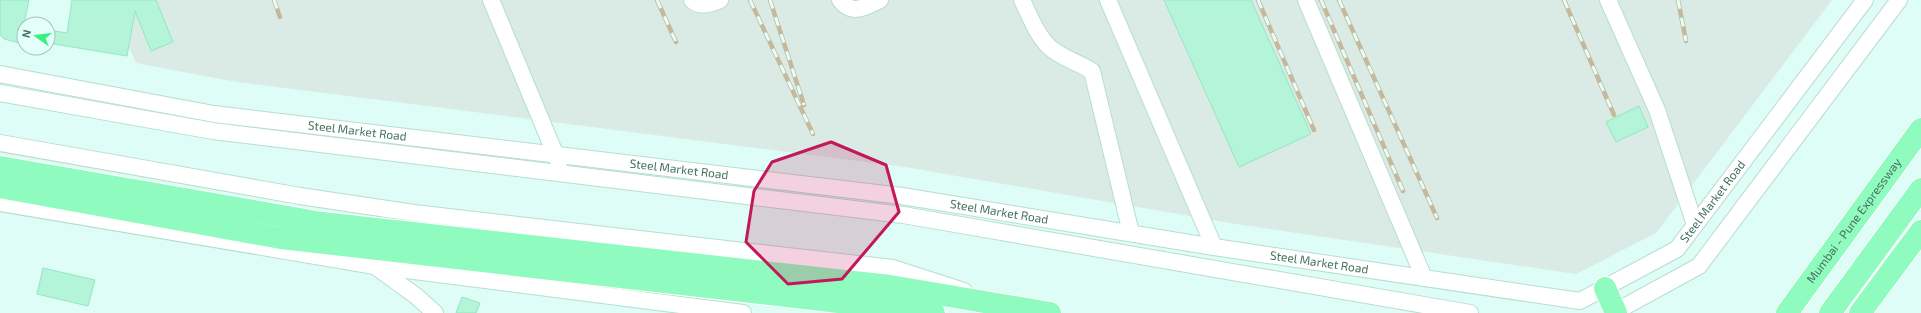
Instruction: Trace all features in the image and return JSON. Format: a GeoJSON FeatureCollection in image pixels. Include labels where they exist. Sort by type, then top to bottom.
{"type":"FeatureCollection","features":[{"type":"Feature","properties":{"kind":"highway","name":"Mumbai - Pune Expressway"},"geometry":{"type":"LineString","coordinates":[[1786,313],[1921,129]]}},
{"type":"Feature","properties":{"kind":"highway"},"geometry":{"type":"LineString","coordinates":[[0,168],[322,223],[890,286],[1050,313]]}},
{"type":"Feature","properties":{"kind":"highway"},"geometry":{"type":"LineString","coordinates":[[0,187],[281,238],[934,313]]}},
{"type":"Feature","properties":{"kind":"highway"},"geometry":{"type":"LineString","coordinates":[[1830,313],[1921,189]]}},
{"type":"Feature","properties":{"kind":"highway"},"geometry":{"type":"LineString","coordinates":[[1860,313],[1921,230]]}},
{"type":"Feature","properties":{"kind":"highway"},"geometry":{"type":"LineString","coordinates":[[1605,288],[1615,312]]}},
{"type":"Feature","properties":{"kind":"street"},"geometry":{"type":"LineString","coordinates":[[491,0],[556,156],[562,174]]}},
{"type":"Feature","properties":{"kind":"street"},"geometry":{"type":"LineString","coordinates":[[692,0],[700,5],[710,4],[720,0]]}},
{"type":"Feature","properties":{"kind":"street"},"geometry":{"type":"LineString","coordinates":[[840,0],[851,9],[860,10],[880,0]]}},
{"type":"Feature","properties":{"kind":"street"},"geometry":{"type":"LineString","coordinates":[[1022,0],[1039,34],[1052,49],[1092,71],[1131,233]]}},
{"type":"Feature","properties":{"kind":"street"},"geometry":{"type":"LineString","coordinates":[[1108,0],[1214,247]]}},
{"type":"Feature","properties":{"kind":"street"},"geometry":{"type":"LineString","coordinates":[[1306,0],[1424,278]]}},
{"type":"Feature","properties":{"kind":"street"},"geometry":{"type":"LineString","coordinates":[[1608,0],[1657,110],[1695,225]]}},
{"type":"Feature","properties":{"kind":"street","name":"Steel Market Road"},"geometry":{"type":"LineString","coordinates":[[0,74],[214,114],[556,156],[902,196],[1214,247],[1580,301],[1677,249],[1865,0]]}},
{"type":"Feature","properties":{"kind":"street"},"geometry":{"type":"LineString","coordinates":[[1615,312],[1699,266],[1899,0]]}},
{"type":"Feature","properties":{"kind":"street","name":"Steel Market Road"},"geometry":{"type":"LineString","coordinates":[[0,93],[213,130],[903,215],[1470,313]]}},
{"type":"Feature","properties":{"kind":"street"},"geometry":{"type":"LineString","coordinates":[[0,143],[379,208],[893,268],[1003,305]]}},
{"type":"Feature","properties":{"kind":"street"},"geometry":{"type":"LineString","coordinates":[[0,203],[374,266],[743,313]]}},
{"type":"Feature","properties":{"kind":"street"},"geometry":{"type":"LineString","coordinates":[[374,266],[416,296],[435,313]]}},
{"type":"Feature","properties":{"kind":"highlighted area"},"geometry":{"type":"Polygon","coordinates":[[[831,142],[886,165],[899,212],[842,279],[788,284],[746,242],[754,191],[772,162],[831,142]]]}},
{"type":"Feature","properties":{"kind":"shaded area"},"geometry":{"type":"Polygon","coordinates":[[[109,0],[1832,0],[1656,233],[1576,274],[1236,224],[905,167],[231,81],[136,63],[109,0]]]}},
{"type":"Feature","properties":{"kind":"building"},"geometry":{"type":"Polygon","coordinates":[[[0,0],[29,0],[26,16],[16,16],[16,42],[4,39],[0,35],[0,0]]]}},
{"type":"Feature","properties":{"kind":"building"},"geometry":{"type":"Polygon","coordinates":[[[72,0],[156,0],[173,42],[151,51],[135,11],[127,56],[56,44],[56,31],[67,33],[72,0]]]}},
{"type":"Feature","properties":{"kind":"building"},"geometry":{"type":"Polygon","coordinates":[[[1164,0],[1251,0],[1311,134],[1239,167],[1164,0]]]}},
{"type":"Feature","properties":{"kind":"building"},"geometry":{"type":"Polygon","coordinates":[[[1639,106],[1648,127],[1616,142],[1606,122],[1639,106]]]}},
{"type":"Feature","properties":{"kind":"building"},"geometry":{"type":"Polygon","coordinates":[[[43,268],[95,280],[88,306],[37,294],[43,268]]]}},
{"type":"Feature","properties":{"kind":"building"},"geometry":{"type":"Polygon","coordinates":[[[462,297],[480,303],[476,313],[456,313],[462,297]]]}},
{"type":"Feature","properties":{"kind":"railway"},"geometry":{"type":"LineString","coordinates":[[274,0],[280,17]]}},
{"type":"Feature","properties":{"kind":"railway"},"geometry":{"type":"LineString","coordinates":[[657,0],[676,42]]}},
{"type":"Feature","properties":{"kind":"railway"},"geometry":{"type":"LineString","coordinates":[[750,0],[813,134]]}},
{"type":"Feature","properties":{"kind":"railway"},"geometry":{"type":"LineString","coordinates":[[770,0],[804,105]]}},
{"type":"Feature","properties":{"kind":"railway"},"geometry":{"type":"LineString","coordinates":[[1258,0],[1314,130]]}},
{"type":"Feature","properties":{"kind":"railway"},"geometry":{"type":"LineString","coordinates":[[1321,0],[1403,191]]}},
{"type":"Feature","properties":{"kind":"railway"},"geometry":{"type":"LineString","coordinates":[[1339,0],[1437,218]]}},
{"type":"Feature","properties":{"kind":"railway"},"geometry":{"type":"LineString","coordinates":[[1564,0],[1614,115]]}},
{"type":"Feature","properties":{"kind":"railway"},"geometry":{"type":"LineString","coordinates":[[1678,0],[1686,41]]}}]}
